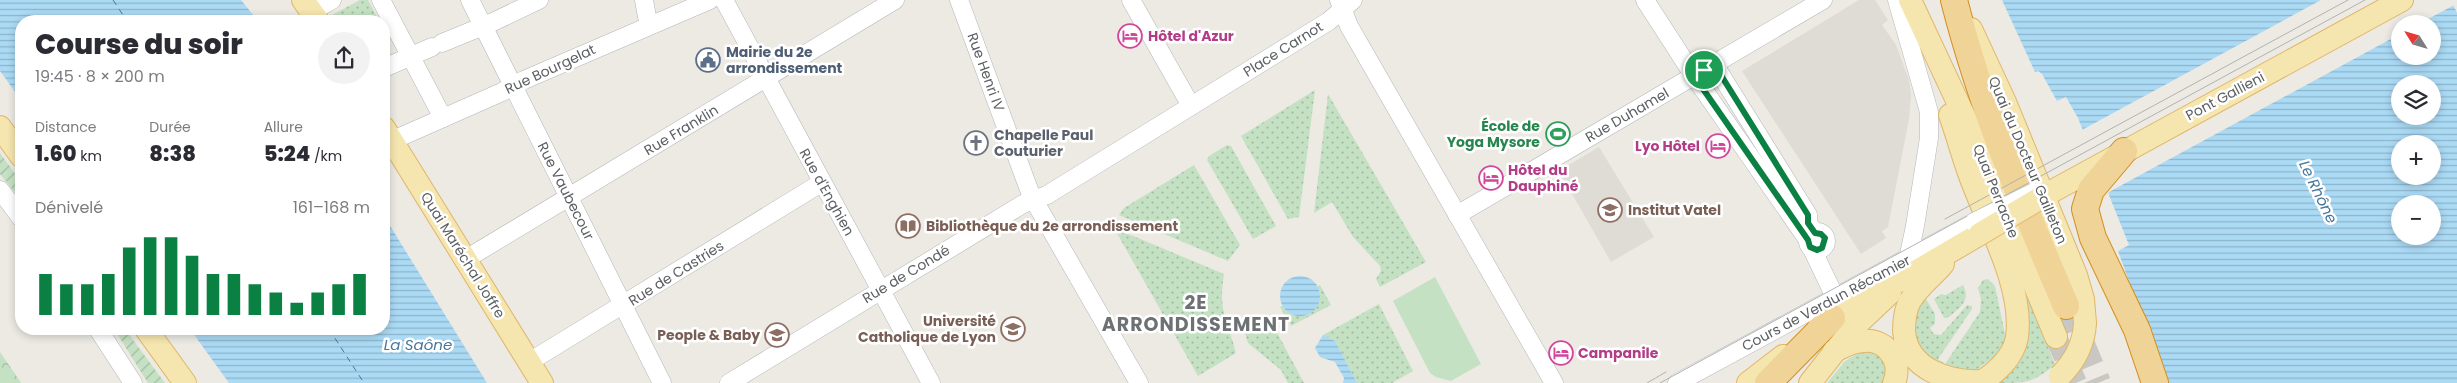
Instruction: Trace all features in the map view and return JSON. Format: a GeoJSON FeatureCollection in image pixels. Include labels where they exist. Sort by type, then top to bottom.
{"type":"FeatureCollection","features":[{"type":"Feature","properties":{"kind":"highway"},"geometry":{"type":"LineString","coordinates":[[1954,0],[1966,48],[2004,161],[2075,315]]}},
{"type":"Feature","properties":{"kind":"highway"},"geometry":{"type":"LineString","coordinates":[[2124,151],[2097,182],[2083,186],[2085,209],[2089,228],[2137,330],[2155,383]]}},
{"type":"Feature","properties":{"kind":"highway"},"geometry":{"type":"LineString","coordinates":[[1768,383],[1833,308]]}},
{"type":"Feature","properties":{"kind":"main road"},"geometry":{"type":"LineString","coordinates":[[1910,0],[1932,46],[1940,84],[1968,172],[2007,271],[2014,295],[2018,319],[2016,339],[2010,354],[2000,367],[1981,382],[1960,380],[1933,372],[1911,352],[1905,335],[1904,317],[1909,302],[1972,234]]}},
{"type":"Feature","properties":{"kind":"main road","name":"Quai du Docteur Gailleton"},"geometry":{"type":"LineString","coordinates":[[1958,0],[2005,102],[2074,268],[2083,300],[2075,315],[2084,337],[2079,351],[2056,380]]}},
{"type":"Feature","properties":{"kind":"main road","name":"Pont Gallieni"},"geometry":{"type":"LineString","coordinates":[[2124,151],[2402,0]]}},
{"type":"Feature","properties":{"kind":"main road","name":"Quai Perrache"},"geometry":{"type":"LineString","coordinates":[[1932,46],[1968,124],[2056,337]]}},
{"type":"Feature","properties":{"kind":"main road"},"geometry":{"type":"LineString","coordinates":[[0,127],[15,148]]}},
{"type":"Feature","properties":{"kind":"main road","name":"Quai Maréchal Joffre"},"geometry":{"type":"LineString","coordinates":[[390,137],[542,383]]}},
{"type":"Feature","properties":{"kind":"main road"},"geometry":{"type":"LineString","coordinates":[[1748,383],[1833,308],[1846,306],[1906,268],[2049,192],[2083,186]]}},
{"type":"Feature","properties":{"kind":"main road"},"geometry":{"type":"LineString","coordinates":[[1810,383],[1833,352],[1906,268]]}},
{"type":"Feature","properties":{"kind":"main road"},"geometry":{"type":"LineString","coordinates":[[150,335],[185,383]]}},
{"type":"Feature","properties":{"kind":"main road"},"geometry":{"type":"LineString","coordinates":[[1833,352],[1863,341],[1880,344],[1889,350],[1895,361],[1897,370],[1894,383]]}},
{"type":"Feature","properties":{"kind":"street"},"geometry":{"type":"LineString","coordinates":[[311,11],[332,0]]}},
{"type":"Feature","properties":{"kind":"street"},"geometry":{"type":"LineString","coordinates":[[381,0],[389,15]]}},
{"type":"Feature","properties":{"kind":"street","name":"Rue Vaubecour"},"geometry":{"type":"LineString","coordinates":[[470,0],[662,383]]}},
{"type":"Feature","properties":{"kind":"street"},"geometry":{"type":"LineString","coordinates":[[390,65],[539,0]]}},
{"type":"Feature","properties":{"kind":"street","name":"Rue Bourgelat"},"geometry":{"type":"LineString","coordinates":[[390,133],[443,118],[710,0]]}},
{"type":"Feature","properties":{"kind":"street","name":"Rue d'Enghien"},"geometry":{"type":"LineString","coordinates":[[724,0],[821,183],[931,383]]}},
{"type":"Feature","properties":{"kind":"street","name":"Rue Franklin"},"geometry":{"type":"LineString","coordinates":[[466,259],[896,0]]}},
{"type":"Feature","properties":{"kind":"street","name":"Rue Henri IV"},"geometry":{"type":"LineString","coordinates":[[960,0],[1034,200]]}},
{"type":"Feature","properties":{"kind":"street"},"geometry":{"type":"LineString","coordinates":[[1131,0],[1191,106]]}},
{"type":"Feature","properties":{"kind":"street"},"geometry":{"type":"LineString","coordinates":[[1645,0],[1694,76],[1812,240]]}},
{"type":"Feature","properties":{"kind":"street","name":"Rue Duhamel"},"geometry":{"type":"LineString","coordinates":[[1457,215],[1824,0]]}},
{"type":"Feature","properties":{"kind":"street"},"geometry":{"type":"LineString","coordinates":[[1897,0],[1929,112],[1929,138],[1915,226],[1906,268]]}},
{"type":"Feature","properties":{"kind":"street","name":"Place Carnot"},"geometry":{"type":"LineString","coordinates":[[1034,200],[1047,196],[1329,21],[1345,3]]}},
{"type":"Feature","properties":{"kind":"street","name":"Place Carnot"},"geometry":{"type":"LineString","coordinates":[[1345,3],[1349,26],[1554,383]]}},
{"type":"Feature","properties":{"kind":"street"},"geometry":{"type":"LineString","coordinates":[[390,17],[443,118]]}},
{"type":"Feature","properties":{"kind":"street"},"geometry":{"type":"LineString","coordinates":[[1714,64],[1808,215],[1812,240],[1833,308]]}},
{"type":"Feature","properties":{"kind":"street","name":"Rue de Castries"},"geometry":{"type":"LineString","coordinates":[[529,362],[821,183]]}},
{"type":"Feature","properties":{"kind":"street"},"geometry":{"type":"LineString","coordinates":[[0,190],[15,210]]}},
{"type":"Feature","properties":{"kind":"street"},"geometry":{"type":"LineString","coordinates":[[1034,200],[1139,383]]}},
{"type":"Feature","properties":{"kind":"street","name":"Rue de Condé"},"geometry":{"type":"LineString","coordinates":[[729,383],[1023,204],[1034,200]]}},
{"type":"Feature","properties":{"kind":"street","name":"Cours de Verdun Récamier"},"geometry":{"type":"LineString","coordinates":[[1677,383],[1833,308]]}},
{"type":"Feature","properties":{"kind":"street"},"geometry":{"type":"LineString","coordinates":[[102,335],[133,383]]}},
{"type":"Feature","properties":{"kind":"shaded area"},"geometry":{"type":"Polygon","coordinates":[[[1859,0],[1875,0],[1888,20],[1882,25],[1896,45],[1909,80],[1911,95],[1909,119],[1888,227],[1882,231],[1886,238],[1861,254],[1742,71],[1859,0]]]}},
{"type":"Feature","properties":{"kind":"shaded area","name":"Institut Vatel"},"geometry":{"type":"Polygon","coordinates":[[[1599,147],[1654,237],[1611,262],[1559,171],[1599,147]]]}},
{"type":"Feature","properties":{"kind":"green space"},"geometry":{"type":"Polygon","coordinates":[[[360,0],[368,0],[376,15],[332,15],[360,0]]]}},
{"type":"Feature","properties":{"kind":"green space"},"geometry":{"type":"Polygon","coordinates":[[[1315,90],[1299,217],[1288,219],[1241,136],[1315,90]]]}},
{"type":"Feature","properties":{"kind":"green space"},"geometry":{"type":"Polygon","coordinates":[[[1328,94],[1426,262],[1380,287],[1376,279],[1381,271],[1380,266],[1353,237],[1332,202],[1314,213],[1328,94]]]}},
{"type":"Feature","properties":{"kind":"green space"},"geometry":{"type":"Polygon","coordinates":[[[1227,145],[1231,146],[1276,226],[1253,239],[1207,160],[1209,156],[1227,145]]]}},
{"type":"Feature","properties":{"kind":"green space"},"geometry":{"type":"Polygon","coordinates":[[[0,153],[15,174],[15,193],[0,174],[0,153]]]}},
{"type":"Feature","properties":{"kind":"green space"},"geometry":{"type":"Polygon","coordinates":[[[1194,165],[1240,245],[1228,261],[1119,215],[1124,208],[1194,165]]]}},
{"type":"Feature","properties":{"kind":"green space"},"geometry":{"type":"Polygon","coordinates":[[[1114,228],[1224,274],[1222,297],[1224,315],[1236,353],[1198,376],[1114,228]]]}},
{"type":"Feature","properties":{"kind":"green space"},"geometry":{"type":"Polygon","coordinates":[[[1435,277],[1481,364],[1451,381],[1436,377],[1430,373],[1393,301],[1435,277]]]}},
{"type":"Feature","properties":{"kind":"green space"},"geometry":{"type":"Polygon","coordinates":[[[1988,279],[1995,286],[2006,339],[1997,355],[1976,370],[1956,373],[1920,353],[1911,325],[1923,294],[1935,314],[1935,324],[1930,328],[1934,334],[1941,335],[1967,305],[1972,306],[1972,309],[1938,359],[1945,364],[1980,312],[1981,299],[1978,288],[1983,280],[1988,279]]]}},
{"type":"Feature","properties":{"kind":"green space"},"geometry":{"type":"Polygon","coordinates":[[[1320,285],[1331,305],[1291,326],[1280,307],[1283,305],[1295,315],[1320,293],[1318,286],[1320,285]]]}},
{"type":"Feature","properties":{"kind":"green space"},"geometry":{"type":"Polygon","coordinates":[[[1963,285],[1966,295],[1964,303],[1949,317],[1944,318],[1934,299],[1941,294],[1946,295],[1963,285]]]}},
{"type":"Feature","properties":{"kind":"green space"},"geometry":{"type":"Polygon","coordinates":[[[2029,296],[2055,365],[2029,381],[1997,383],[2029,296]]]}},
{"type":"Feature","properties":{"kind":"green space"},"geometry":{"type":"Polygon","coordinates":[[[1379,304],[1413,371],[1392,383],[1357,383],[1335,341],[1323,335],[1379,304]]]}},
{"type":"Feature","properties":{"kind":"green space"},"geometry":{"type":"Polygon","coordinates":[[[1267,314],[1304,383],[1288,383],[1281,370],[1248,343],[1243,327],[1267,314]]]}},
{"type":"Feature","properties":{"kind":"green space"},"geometry":{"type":"Polygon","coordinates":[[[118,335],[129,335],[165,383],[148,383],[118,335]]]}},
{"type":"Feature","properties":{"kind":"green space"},"geometry":{"type":"Polygon","coordinates":[[[1862,351],[1880,354],[1889,368],[1883,383],[1827,383],[1845,361],[1862,351]]]}},
{"type":"Feature","properties":{"kind":"green space"},"geometry":{"type":"Polygon","coordinates":[[[0,352],[20,381],[21,383],[0,383],[0,352]]]}},
{"type":"Feature","properties":{"kind":"water"},"geometry":{"type":"Polygon","coordinates":[[[0,0],[241,0],[253,15],[15,15],[15,92],[0,71],[0,0]]]}},
{"type":"Feature","properties":{"kind":"water","name":"Le Rhône"},"geometry":{"type":"Polygon","coordinates":[[[2002,0],[2451,0],[2457,13],[2457,383],[2166,383],[2118,251],[2129,245],[2078,118],[2066,97],[2057,101],[2042,74],[2038,71],[2035,72],[2002,0]]]}},
{"type":"Feature","properties":{"kind":"water","name":"La Saône"},"geometry":{"type":"Polygon","coordinates":[[[390,226],[487,383],[229,383],[194,335],[390,335],[390,226]]]}},
{"type":"Feature","properties":{"kind":"water"},"geometry":{"type":"Polygon","coordinates":[[[1300,276],[1314,282],[1320,296],[1314,310],[1300,316],[1286,310],[1280,296],[1286,282],[1300,276]]]}},
{"type":"Feature","properties":{"kind":"water"},"geometry":{"type":"Polygon","coordinates":[[[1323,335],[1335,341],[1357,383],[1343,383],[1344,378],[1335,362],[1320,357],[1315,348],[1323,335]]]}},
{"type":"Feature","properties":{"kind":"pier"},"geometry":{"type":"Polygon","coordinates":[[[2321,0],[2454,0],[2456,4],[2436,15],[2391,15],[2391,39],[2109,192],[2107,195],[2080,131],[2321,0]]]}},
{"type":"Feature","properties":{"kind":"ferry route"},"geometry":{"type":"LineString","coordinates":[[113,0],[123,15]]}},
{"type":"Feature","properties":{"kind":"ferry route"},"geometry":{"type":"LineString","coordinates":[[333,335],[364,383]]}},
{"type":"Feature","properties":{"kind":"tunnel"},"geometry":{"type":"LineString","coordinates":[[2066,306],[2098,383]]}},
{"type":"Feature","properties":{"kind":"tunnel"},"geometry":{"type":"LineString","coordinates":[[2056,337],[2076,383]]}},
{"type":"Feature","properties":{"kind":"tram line"},"geometry":{"type":"LineString","coordinates":[[1945,219],[2348,0]]}},
{"type":"Feature","properties":{"kind":"tram line"},"geometry":{"type":"LineString","coordinates":[[1660,383],[2365,0]]}},
{"type":"Feature","properties":{"kind":"tram line"},"geometry":{"type":"LineString","coordinates":[[1647,383],[1666,372]]}},
{"type":"Feature","properties":{"kind":"place","name":"Hôtel d'Azur"},"geometry":{"type":"Point","coordinates":[1130,36]}},
{"type":"Feature","properties":{"kind":"place","name":"Mairie du 2e arrondissement"},"geometry":{"type":"Point","coordinates":[708,60]}},
{"type":"Feature","properties":{"kind":"place","name":"École de Yoga Mysore"},"geometry":{"type":"Point","coordinates":[1558,134]}},
{"type":"Feature","properties":{"kind":"place","name":"Chapelle Paul Couturier"},"geometry":{"type":"Point","coordinates":[976,143]}},
{"type":"Feature","properties":{"kind":"place","name":"Lyo Hôtel"},"geometry":{"type":"Point","coordinates":[1718,146]}},
{"type":"Feature","properties":{"kind":"place","name":"Hôtel du Dauphiné"},"geometry":{"type":"Point","coordinates":[1491,178]}},
{"type":"Feature","properties":{"kind":"place","name":"Institut Vatel"},"geometry":{"type":"Point","coordinates":[1610,210]}},
{"type":"Feature","properties":{"kind":"place","name":"Bibliothèque du 2e arrondissement"},"geometry":{"type":"Point","coordinates":[908,226]}},
{"type":"Feature","properties":{"kind":"place","name":"Université Catholique de Lyon"},"geometry":{"type":"Point","coordinates":[1013,329]}},
{"type":"Feature","properties":{"kind":"place","name":"People & Baby"},"geometry":{"type":"Point","coordinates":[777,335]}},
{"type":"Feature","properties":{"kind":"place","name":"Campanile"},"geometry":{"type":"Point","coordinates":[1561,353]}},
{"type":"Feature","properties":{"kind":"district","name":"2E ARRONDISSEMENT"},"geometry":{"type":"Point","coordinates":[1196,313]}},
{"type":"Feature","properties":{"kind":"route"},"geometry":{"type":"LineString","coordinates":[[1714,64],[1808,215],[1808,223],[1815,233],[1823,235],[1825,238],[1826,240],[1822,248],[1814,250],[1810,247],[1808,240],[1694,76],[1704,70],[1714,64]]}}]}
